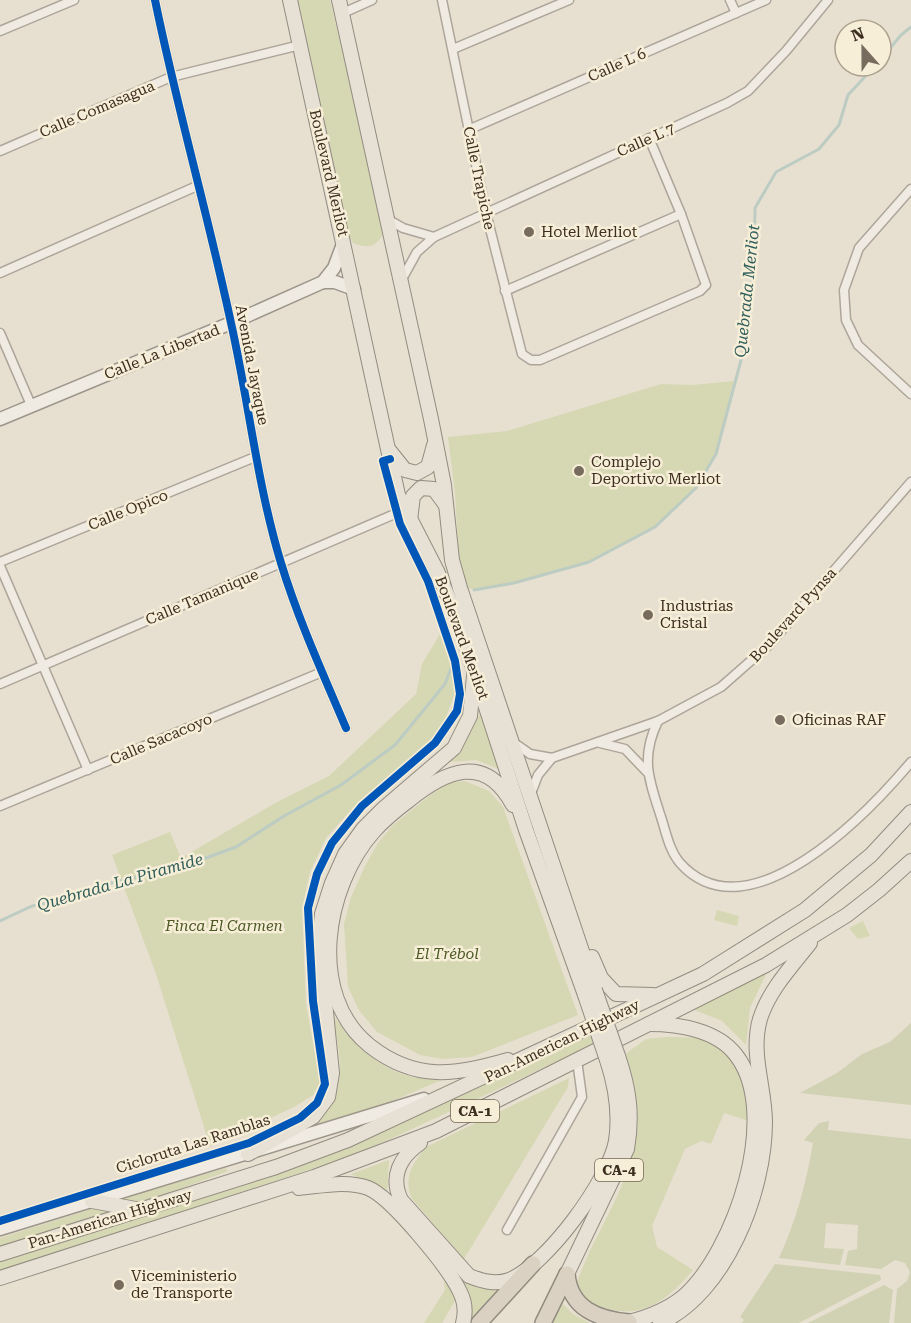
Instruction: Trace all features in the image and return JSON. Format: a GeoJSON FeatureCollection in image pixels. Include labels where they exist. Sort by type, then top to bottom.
{"type":"FeatureCollection","features":[{"type":"Feature","properties":{"kind":"highway","name":"CA-4"},"geometry":{"type":"LineString","coordinates":[[479,1323],[533,1264]]}},
{"type":"Feature","properties":{"kind":"highway","name":"CA-4"},"geometry":{"type":"LineString","coordinates":[[543,1323],[567,1274]]}},
{"type":"Feature","properties":{"kind":"highway"},"geometry":{"type":"LineString","coordinates":[[567,1274],[570,1292],[581,1307],[606,1318],[630,1322]]}},
{"type":"Feature","properties":{"kind":"main road","name":"Boulevard Merliot"},"geometry":{"type":"LineString","coordinates":[[290,0],[388,448],[407,515],[438,571],[475,668],[525,830],[590,993]]}},
{"type":"Feature","properties":{"kind":"main road","name":"Boulevard Merliot"},"geometry":{"type":"LineString","coordinates":[[341,6],[435,438],[452,560],[530,796],[612,1058]]}},
{"type":"Feature","properties":{"kind":"main road"},"geometry":{"type":"LineString","coordinates":[[388,448],[405,470],[417,473],[428,467],[435,438]]}},
{"type":"Feature","properties":{"kind":"main road"},"geometry":{"type":"LineString","coordinates":[[407,515],[413,496],[422,488],[434,489],[446,506]]}},
{"type":"Feature","properties":{"kind":"main road"},"geometry":{"type":"LineString","coordinates":[[248,1154],[313,1117],[328,1097],[332,1073],[319,941],[322,914],[332,883],[345,854],[363,829],[454,748],[470,716],[475,668]]}},
{"type":"Feature","properties":{"kind":"main road"},"geometry":{"type":"LineString","coordinates":[[525,830],[500,784],[488,777],[462,771],[451,772],[426,786],[373,832],[355,859],[342,886],[333,913],[329,943],[331,972],[340,1007],[350,1024],[363,1040],[402,1065],[425,1072],[447,1074],[472,1070],[550,1047]]}},
{"type":"Feature","properties":{"kind":"main road"},"geometry":{"type":"LineString","coordinates":[[530,796],[540,811],[601,978],[616,994],[658,995]]}},
{"type":"Feature","properties":{"kind":"main road","name":"Pan-American Highway"},"geometry":{"type":"LineString","coordinates":[[0,1254],[311,1154],[468,1085],[658,995],[724,962],[805,910],[871,855],[911,812]]}},
{"type":"Feature","properties":{"kind":"main road","name":"Pan-American Highway"},"geometry":{"type":"LineString","coordinates":[[0,1278],[363,1160],[436,1131],[766,965],[815,936],[879,891],[911,861]]}},
{"type":"Feature","properties":{"kind":"main road"},"geometry":{"type":"LineString","coordinates":[[756,1089],[758,1032],[765,1006],[815,936]]}},
{"type":"Feature","properties":{"kind":"main road"},"geometry":{"type":"LineString","coordinates":[[630,1322],[654,1320],[684,1309],[719,1268],[745,1220],[761,1165],[766,1121],[756,1089],[743,1065],[729,1047],[701,1032],[681,1026],[647,1024]]}},
{"type":"Feature","properties":{"kind":"main road","name":"CA-4"},"geometry":{"type":"LineString","coordinates":[[533,1264],[576,1217],[610,1162],[615,1143],[618,1104],[612,1058]]}},
{"type":"Feature","properties":{"kind":"main road","name":"CA-4"},"geometry":{"type":"LineString","coordinates":[[567,1274],[627,1149],[631,1107],[627,1083],[612,1058]]}},
{"type":"Feature","properties":{"kind":"main road"},"geometry":{"type":"LineString","coordinates":[[436,1131],[402,1159],[396,1180],[401,1200],[469,1276],[483,1281],[509,1280],[533,1264]]}},
{"type":"Feature","properties":{"kind":"main road"},"geometry":{"type":"LineString","coordinates":[[276,1189],[353,1184],[369,1189],[385,1198],[450,1274],[465,1306],[463,1323]]}},
{"type":"Feature","properties":{"kind":"main road"},"geometry":{"type":"LineString","coordinates":[[92,1201],[138,1209]]}},
{"type":"Feature","properties":{"kind":"street"},"geometry":{"type":"LineString","coordinates":[[0,31],[74,0]]}},
{"type":"Feature","properties":{"kind":"street","name":"Avenida Jayaque"},"geometry":{"type":"LineString","coordinates":[[155,0],[171,77],[231,323],[255,457],[281,563],[321,672],[346,728]]}},
{"type":"Feature","properties":{"kind":"street"},"geometry":{"type":"LineString","coordinates":[[341,6],[372,0]]}},
{"type":"Feature","properties":{"kind":"street","name":"Calle Trapiche"},"geometry":{"type":"LineString","coordinates":[[442,0],[486,213],[522,354],[531,360],[540,360],[700,291],[706,285],[681,214]]}},
{"type":"Feature","properties":{"kind":"street"},"geometry":{"type":"LineString","coordinates":[[453,49],[569,0]]}},
{"type":"Feature","properties":{"kind":"street"},"geometry":{"type":"LineString","coordinates":[[730,0],[736,13]]}},
{"type":"Feature","properties":{"kind":"street","name":"Calle L 6"},"geometry":{"type":"LineString","coordinates":[[468,130],[766,0]]}},
{"type":"Feature","properties":{"kind":"street","name":"Calle L 7"},"geometry":{"type":"LineString","coordinates":[[402,280],[417,252],[434,237],[727,103],[748,91],[786,51],[828,0]]}},
{"type":"Feature","properties":{"kind":"street","name":"Calle Comasagua"},"geometry":{"type":"LineString","coordinates":[[0,151],[171,77],[300,45]]}},
{"type":"Feature","properties":{"kind":"street"},"geometry":{"type":"LineString","coordinates":[[506,291],[681,214],[649,138]]}},
{"type":"Feature","properties":{"kind":"street"},"geometry":{"type":"LineString","coordinates":[[0,273],[197,186]]}},
{"type":"Feature","properties":{"kind":"street"},"geometry":{"type":"LineString","coordinates":[[911,189],[859,248],[844,290],[846,320],[858,345],[911,394]]}},
{"type":"Feature","properties":{"kind":"street"},"geometry":{"type":"LineString","coordinates":[[389,220],[403,228],[434,237]]}},
{"type":"Feature","properties":{"kind":"street"},"geometry":{"type":"LineString","coordinates":[[323,282],[334,268],[344,241]]}},
{"type":"Feature","properties":{"kind":"street"},"geometry":{"type":"LineString","coordinates":[[323,282],[335,282],[354,290]]}},
{"type":"Feature","properties":{"kind":"street","name":"Calle La Libertad"},"geometry":{"type":"LineString","coordinates":[[0,419],[231,323],[323,282]]}},
{"type":"Feature","properties":{"kind":"street"},"geometry":{"type":"LineString","coordinates":[[0,333],[31,405]]}},
{"type":"Feature","properties":{"kind":"street","name":"Calle Opico"},"geometry":{"type":"LineString","coordinates":[[0,564],[255,457]]}},
{"type":"Feature","properties":{"kind":"street","name":"Boulevard Pynsa"},"geometry":{"type":"LineString","coordinates":[[552,758],[658,721],[721,687],[770,644],[911,482]]}},
{"type":"Feature","properties":{"kind":"street","name":"Calle Tamanique"},"geometry":{"type":"LineString","coordinates":[[0,684],[281,563],[407,515]]}},
{"type":"Feature","properties":{"kind":"street"},"geometry":{"type":"LineString","coordinates":[[0,564],[88,770]]}},
{"type":"Feature","properties":{"kind":"street","name":"Calle Sacacoyo"},"geometry":{"type":"LineString","coordinates":[[0,806],[321,672]]}},
{"type":"Feature","properties":{"kind":"street"},"geometry":{"type":"LineString","coordinates":[[658,721],[651,734],[647,772],[672,851],[681,863],[708,882],[729,887],[742,887],[771,878],[795,867],[868,810],[911,762]]}},
{"type":"Feature","properties":{"kind":"street"},"geometry":{"type":"LineString","coordinates":[[511,741],[530,754],[552,758],[538,775],[530,796]]}},
{"type":"Feature","properties":{"kind":"street"},"geometry":{"type":"LineString","coordinates":[[596,743],[625,749],[647,772]]}},
{"type":"Feature","properties":{"kind":"street"},"geometry":{"type":"LineString","coordinates":[[507,1230],[582,1097],[577,1060]]}},
{"type":"Feature","properties":{"kind":"street"},"geometry":{"type":"LineString","coordinates":[[0,1229],[468,1085]]}},
{"type":"Feature","properties":{"kind":"green space"},"geometry":{"type":"Polygon","coordinates":[[[298,0],[330,0],[385,230],[373,245],[364,246],[353,243],[348,235],[298,0]]]}},
{"type":"Feature","properties":{"kind":"green space","name":"Complejo Deportivo Merliot"},"geometry":{"type":"Polygon","coordinates":[[[734,381],[716,454],[696,488],[655,527],[589,562],[514,583],[474,590],[466,587],[459,561],[455,493],[448,437],[507,431],[661,384],[693,385],[734,381]]]}},
{"type":"Feature","properties":{"kind":"green space","name":"Finca El Carmen"},"geometry":{"type":"Polygon","coordinates":[[[440,634],[450,663],[455,693],[446,717],[431,739],[358,802],[326,838],[310,872],[302,908],[306,1004],[320,1082],[313,1095],[294,1107],[210,1146],[156,974],[112,855],[170,832],[181,858],[277,802],[329,776],[416,694],[422,664],[440,634]]]}},
{"type":"Feature","properties":{"kind":"green space"},"geometry":{"type":"Polygon","coordinates":[[[480,713],[504,771],[476,760],[450,762],[468,737],[480,713]]]}},
{"type":"Feature","properties":{"kind":"green space","name":"El Trébol"},"geometry":{"type":"Polygon","coordinates":[[[465,781],[489,791],[503,807],[578,1015],[472,1057],[443,1059],[420,1055],[377,1032],[359,1010],[348,987],[344,924],[351,897],[365,866],[378,843],[392,826],[447,783],[465,781]]]}},
{"type":"Feature","properties":{"kind":"green space"},"geometry":{"type":"Polygon","coordinates":[[[717,910],[739,916],[737,926],[714,920],[717,910]]]}},
{"type":"Feature","properties":{"kind":"green space"},"geometry":{"type":"Polygon","coordinates":[[[863,921],[870,936],[858,939],[849,928],[863,921]]]}},
{"type":"Feature","properties":{"kind":"green space"},"geometry":{"type":"Polygon","coordinates":[[[768,970],[750,1008],[746,1045],[722,1021],[692,1009],[768,970]]]}},
{"type":"Feature","properties":{"kind":"green space"},"geometry":{"type":"Polygon","coordinates":[[[333,1016],[366,1052],[386,1067],[413,1077],[446,1078],[376,1108],[307,1130],[331,1104],[340,1079],[333,1016]]]}},
{"type":"Feature","properties":{"kind":"green space"},"geometry":{"type":"Polygon","coordinates":[[[911,1023],[911,1105],[800,1093],[837,1073],[862,1054],[890,1042],[911,1023]]]}},
{"type":"Feature","properties":{"kind":"green space"},"geometry":{"type":"Polygon","coordinates":[[[593,1034],[597,1043],[358,1154],[0,1271],[0,1261],[360,1142],[593,1034]]]}},
{"type":"Feature","properties":{"kind":"green space"},"geometry":{"type":"Polygon","coordinates":[[[699,1038],[723,1049],[738,1070],[749,1121],[724,1113],[711,1144],[701,1141],[685,1149],[652,1226],[657,1247],[693,1270],[669,1295],[656,1303],[644,1309],[617,1311],[584,1300],[577,1282],[623,1182],[636,1140],[638,1110],[624,1055],[646,1039],[699,1038]]]}},
{"type":"Feature","properties":{"kind":"green space"},"geometry":{"type":"Polygon","coordinates":[[[569,1078],[568,1087],[464,1259],[412,1199],[408,1184],[413,1165],[426,1147],[569,1078]]]}},
{"type":"Feature","properties":{"kind":"green space"},"geometry":{"type":"Polygon","coordinates":[[[829,1121],[828,1130],[911,1139],[911,1323],[894,1323],[897,1289],[907,1281],[910,1272],[905,1263],[895,1260],[881,1269],[845,1265],[848,1251],[857,1249],[858,1225],[826,1223],[824,1248],[844,1249],[840,1265],[779,1258],[800,1202],[807,1173],[813,1143],[804,1140],[819,1123],[829,1121]]]}},
{"type":"Feature","properties":{"kind":"green space"},"geometry":{"type":"Polygon","coordinates":[[[389,1160],[387,1193],[351,1174],[389,1160]]]}},
{"type":"Feature","properties":{"kind":"green space"},"geometry":{"type":"Polygon","coordinates":[[[226,1168],[228,1171],[140,1204],[117,1200],[226,1168]]]}},
{"type":"Feature","properties":{"kind":"green space"},"geometry":{"type":"Polygon","coordinates":[[[98,1207],[113,1213],[0,1248],[0,1238],[98,1207]]]}},
{"type":"Feature","properties":{"kind":"green space"},"geometry":{"type":"Polygon","coordinates":[[[775,1264],[880,1275],[881,1280],[799,1323],[742,1323],[744,1320],[740,1317],[775,1264]]]}},
{"type":"Feature","properties":{"kind":"green space"},"geometry":{"type":"Polygon","coordinates":[[[443,1270],[456,1299],[442,1323],[424,1323],[445,1290],[443,1270]]]}},
{"type":"Feature","properties":{"kind":"green space"},"geometry":{"type":"Polygon","coordinates":[[[459,1277],[478,1288],[499,1291],[472,1320],[469,1297],[459,1277]]]}},
{"type":"Feature","properties":{"kind":"green space"},"geometry":{"type":"Polygon","coordinates":[[[884,1285],[893,1290],[889,1323],[808,1323],[884,1285]]]}},
{"type":"Feature","properties":{"kind":"green space"},"geometry":{"type":"Polygon","coordinates":[[[561,1302],[573,1314],[590,1323],[549,1323],[561,1302]]]}},
{"type":"Feature","properties":{"kind":"waterway","name":"Quebrada Merliot"},"geometry":{"type":"LineString","coordinates":[[893,45],[911,27]]}},
{"type":"Feature","properties":{"kind":"waterway","name":"Quebrada Merliot"},"geometry":{"type":"LineString","coordinates":[[474,590],[514,583],[589,562],[655,527],[696,488],[716,454],[745,345],[754,259],[755,208],[776,172],[819,149],[839,125],[848,95],[864,78]]}},
{"type":"Feature","properties":{"kind":"waterway","name":"Quebrada La Piramide"},"geometry":{"type":"LineString","coordinates":[[0,921],[32,906],[77,897],[107,884],[181,867],[236,847],[284,816],[341,785],[395,745],[445,684],[454,660]]}},
{"type":"Feature","properties":{"kind":"cycle path"},"geometry":{"type":"LineString","coordinates":[[155,0],[231,323],[259,473],[273,533],[295,605],[346,728]]}},
{"type":"Feature","properties":{"kind":"cycle path","name":"Cicloruta Las Ramblas"},"geometry":{"type":"LineString","coordinates":[[0,1221],[249,1143],[300,1118],[317,1103],[325,1084],[313,1001],[308,908],[317,874],[332,843],[362,806],[435,743],[457,711],[460,694],[455,661],[428,581],[400,524],[383,461],[390,459]]}},
{"type":"Feature","properties":{"kind":"place","name":"Hotel Merliot"},"geometry":{"type":"Point","coordinates":[529,232]}},
{"type":"Feature","properties":{"kind":"place","name":"Complejo Deportivo Merliot"},"geometry":{"type":"Point","coordinates":[579,471]}},
{"type":"Feature","properties":{"kind":"place","name":"Industrias Cristal"},"geometry":{"type":"Point","coordinates":[648,615]}},
{"type":"Feature","properties":{"kind":"place","name":"Oficinas RAF"},"geometry":{"type":"Point","coordinates":[780,720]}},
{"type":"Feature","properties":{"kind":"place","name":"Viceministerio de Transporte"},"geometry":{"type":"Point","coordinates":[119,1285]}}]}
